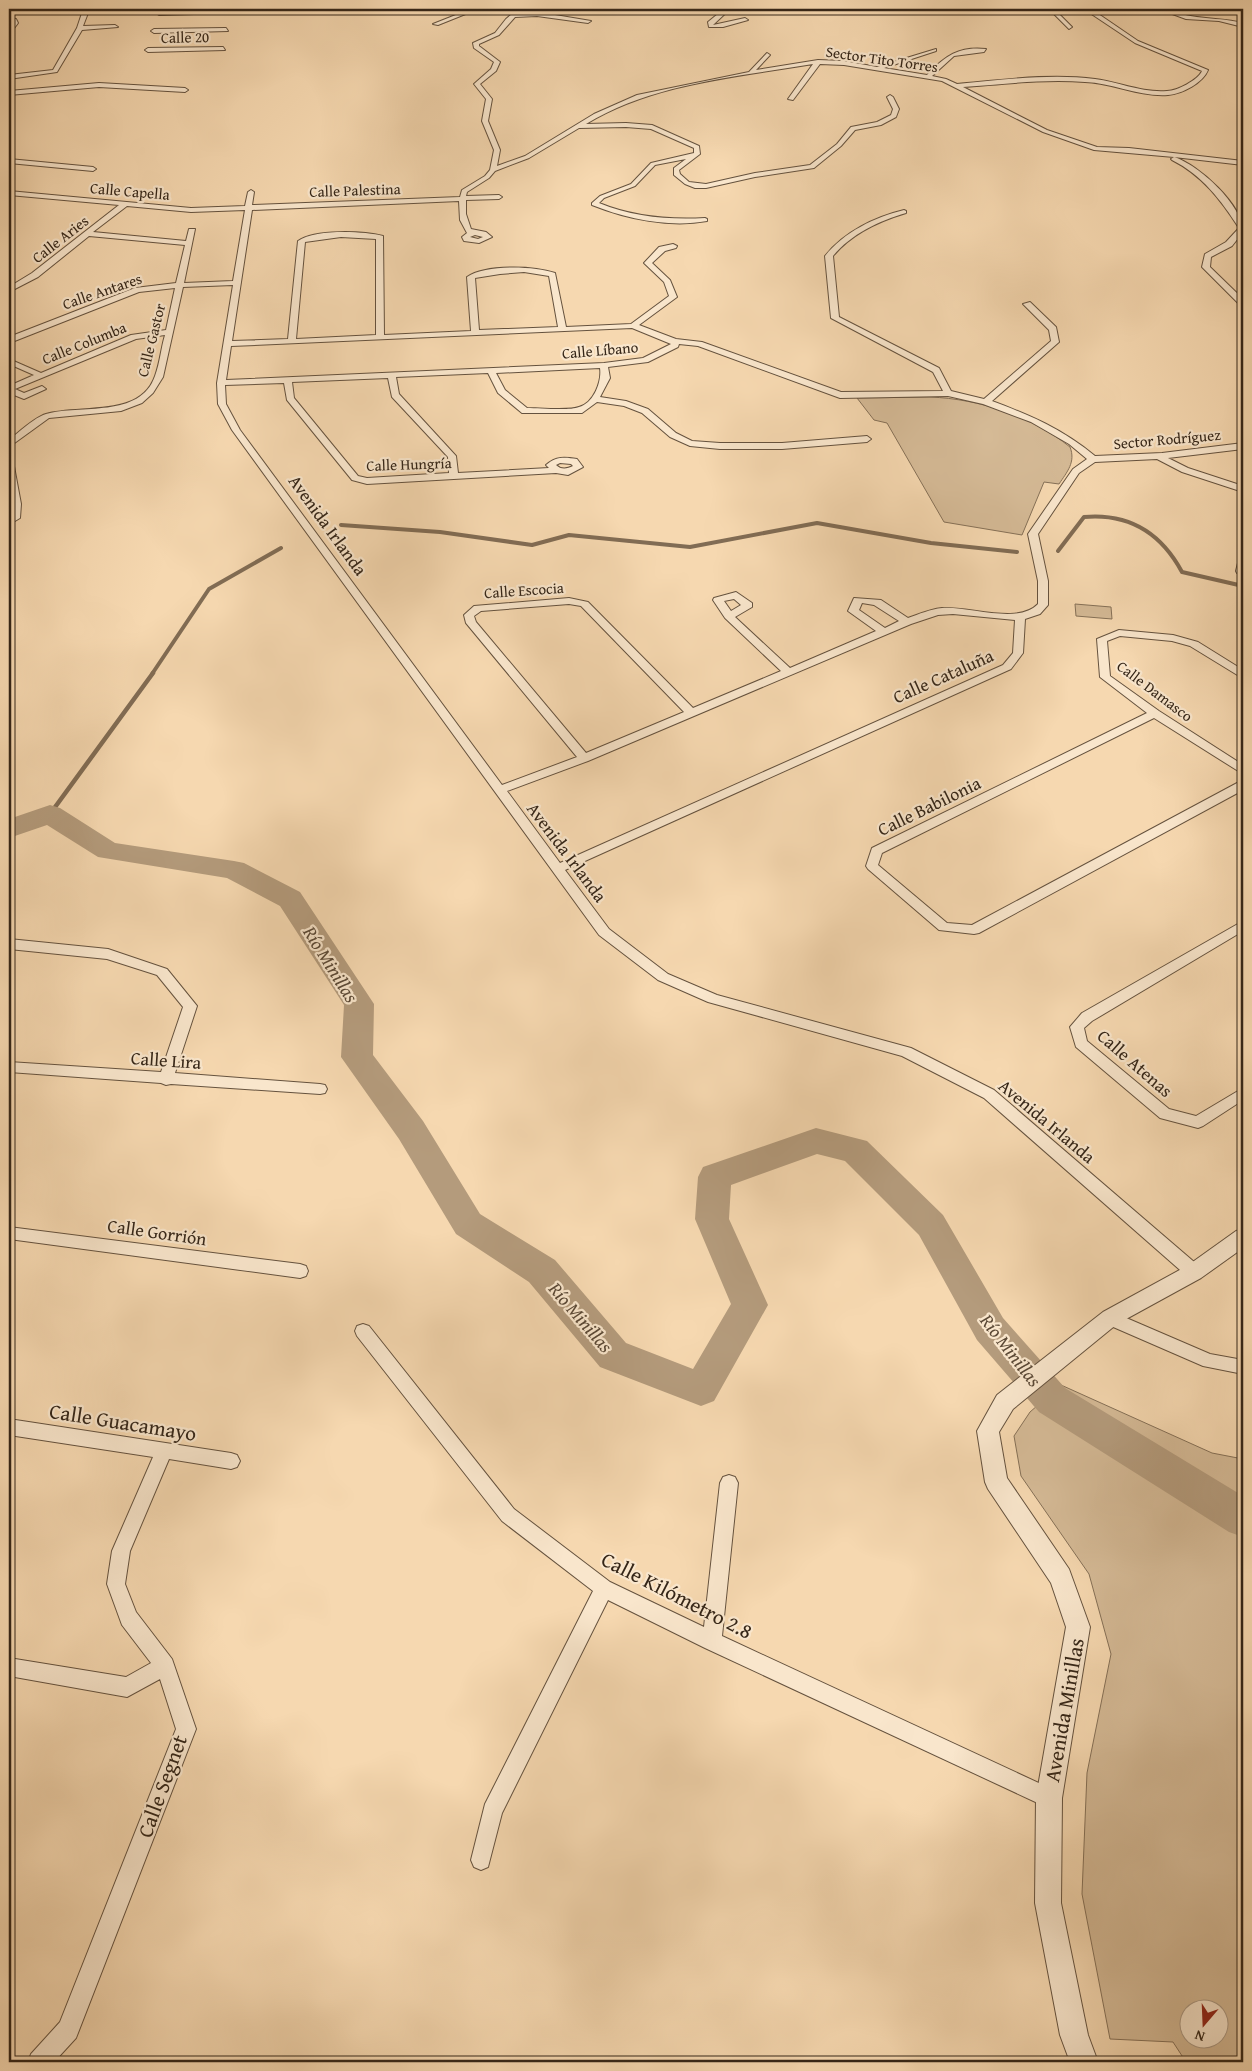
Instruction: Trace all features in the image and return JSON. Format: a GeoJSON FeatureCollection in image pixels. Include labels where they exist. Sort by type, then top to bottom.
{"type":"FeatureCollection","features":[{"type":"Feature","properties":{"kind":"street"},"geometry":{"type":"LineString","coordinates":[[9,77],[56,71],[80,28],[85,13],[80,9]]}},
{"type":"Feature","properties":{"kind":"street"},"geometry":{"type":"LineString","coordinates":[[436,24],[474,9]]}},
{"type":"Feature","properties":{"kind":"street"},"geometry":{"type":"LineString","coordinates":[[493,170],[496,150],[485,122],[489,99],[478,84],[494,70],[496,62],[476,47],[476,43],[497,34],[521,9]]}},
{"type":"Feature","properties":{"kind":"street"},"geometry":{"type":"LineString","coordinates":[[727,9],[710,23],[711,26],[719,27],[727,23],[745,20]]}},
{"type":"Feature","properties":{"kind":"street"},"geometry":{"type":"LineString","coordinates":[[957,86],[1084,80],[1107,82],[1138,90],[1168,93],[1182,89],[1190,82],[1202,77],[1205,70],[1184,60],[1156,52],[1126,37],[1091,11],[1054,11],[1047,9]]}},
{"type":"Feature","properties":{"kind":"street"},"geometry":{"type":"LineString","coordinates":[[1170,9],[1175,14],[1189,18],[1216,19],[1243,25]]}},
{"type":"Feature","properties":{"kind":"street"},"geometry":{"type":"LineString","coordinates":[[226,30],[154,31],[160,11],[227,12]]}},
{"type":"Feature","properties":{"kind":"street"},"geometry":{"type":"LineString","coordinates":[[1054,11],[1069,27]]}},
{"type":"Feature","properties":{"kind":"street"},"geometry":{"type":"LineString","coordinates":[[514,15],[537,14],[588,21]]}},
{"type":"Feature","properties":{"kind":"street"},"geometry":{"type":"LineString","coordinates":[[9,20],[14,20],[15,23],[9,33]]}},
{"type":"Feature","properties":{"kind":"street"},"geometry":{"type":"LineString","coordinates":[[80,28],[115,27]]}},
{"type":"Feature","properties":{"kind":"street","name":"Calle 20"},"geometry":{"type":"LineString","coordinates":[[154,31],[147,53],[223,49]]}},
{"type":"Feature","properties":{"kind":"street"},"geometry":{"type":"LineString","coordinates":[[876,70],[934,50]]}},
{"type":"Feature","properties":{"kind":"street"},"geometry":{"type":"LineString","coordinates":[[929,76],[950,54],[961,51],[984,50]]}},
{"type":"Feature","properties":{"kind":"street"},"geometry":{"type":"LineString","coordinates":[[750,74],[768,55]]}},
{"type":"Feature","properties":{"kind":"street","name":"Sector Tito Torres"},"geometry":{"type":"LineString","coordinates":[[462,199],[464,191],[487,177],[493,170],[527,157],[574,126],[639,96],[714,79],[818,62],[846,61],[876,70],[929,76],[957,86],[1045,131],[1083,146],[1096,149],[1129,150],[1243,163]]}},
{"type":"Feature","properties":{"kind":"street"},"geometry":{"type":"LineString","coordinates":[[791,99],[818,62]]}},
{"type":"Feature","properties":{"kind":"street"},"geometry":{"type":"LineString","coordinates":[[9,92],[99,85],[185,90]]}},
{"type":"Feature","properties":{"kind":"street"},"geometry":{"type":"LineString","coordinates":[[697,154],[676,169],[676,176],[687,184],[695,186],[706,186],[755,175],[812,167],[839,145],[853,128],[879,124],[894,116],[896,109],[890,97]]}},
{"type":"Feature","properties":{"kind":"street"},"geometry":{"type":"LineString","coordinates":[[574,126],[626,125],[652,127],[697,147],[697,154]]}},
{"type":"Feature","properties":{"kind":"street"},"geometry":{"type":"LineString","coordinates":[[697,154],[653,164],[633,185],[602,197],[594,204],[606,209],[662,220],[705,220]]}},
{"type":"Feature","properties":{"kind":"street"},"geometry":{"type":"LineString","coordinates":[[1162,154],[1184,163],[1198,172],[1229,206],[1243,228],[1229,244],[1208,256],[1206,267],[1243,303]]}},
{"type":"Feature","properties":{"kind":"street"},"geometry":{"type":"LineString","coordinates":[[9,161],[93,169]]}},
{"type":"Feature","properties":{"kind":"street"},"geometry":{"type":"LineString","coordinates":[[9,170],[20,162]]}},
{"type":"Feature","properties":{"kind":"street","name":"Avenida Irlanda"},"geometry":{"type":"LineString","coordinates":[[251,192],[221,383],[222,404],[236,430],[604,932],[663,977],[713,999],[906,1052],[989,1094],[1194,1272]]}},
{"type":"Feature","properties":{"kind":"street","name":"Calle Capella"},"geometry":{"type":"LineString","coordinates":[[9,193],[191,210],[249,208]]}},
{"type":"Feature","properties":{"kind":"street","name":"Calle Palestina"},"geometry":{"type":"LineString","coordinates":[[249,208],[499,196]]}},
{"type":"Feature","properties":{"kind":"street"},"geometry":{"type":"LineString","coordinates":[[462,199],[464,225],[472,234]]}},
{"type":"Feature","properties":{"kind":"street","name":"Calle Aries"},"geometry":{"type":"LineString","coordinates":[[9,290],[35,276],[125,204]]}},
{"type":"Feature","properties":{"kind":"street"},"geometry":{"type":"LineString","coordinates":[[904,212],[886,216],[836,245],[829,256],[835,318],[936,370],[948,393]]}},
{"type":"Feature","properties":{"kind":"street","name":"Calle Gastor"},"geometry":{"type":"LineString","coordinates":[[9,444],[47,416],[121,408],[139,401],[150,391],[159,377],[192,231]]}},
{"type":"Feature","properties":{"kind":"street"},"geometry":{"type":"LineString","coordinates":[[88,234],[188,243]]}},
{"type":"Feature","properties":{"kind":"street"},"geometry":{"type":"LineString","coordinates":[[292,341],[302,241],[307,238],[316,237],[370,234],[380,238],[380,337]]}},
{"type":"Feature","properties":{"kind":"street"},"geometry":{"type":"LineString","coordinates":[[633,326],[673,297],[671,286],[666,277],[648,263],[662,249],[673,246]]}},
{"type":"Feature","properties":{"kind":"street"},"geometry":{"type":"LineString","coordinates":[[475,332],[471,277],[481,273],[545,272],[552,275],[562,328]]}},
{"type":"Feature","properties":{"kind":"street","name":"Calle Antares"},"geometry":{"type":"LineString","coordinates":[[9,340],[138,290],[179,285],[237,283]]}},
{"type":"Feature","properties":{"kind":"street"},"geometry":{"type":"LineString","coordinates":[[986,402],[1055,342],[1053,330],[1027,304]]}},
{"type":"Feature","properties":{"kind":"street","name":"Calle Líbano"},"geometry":{"type":"LineString","coordinates":[[221,383],[604,365],[645,360],[675,345],[675,341],[633,326],[228,344]]}},
{"type":"Feature","properties":{"kind":"street","name":"Calle Columba"},"geometry":{"type":"LineString","coordinates":[[9,389],[134,337],[168,332]]}},
{"type":"Feature","properties":{"kind":"street"},"geometry":{"type":"LineString","coordinates":[[499,790],[584,758],[907,622],[943,611],[1020,617],[1039,611],[1044,604],[1043,587],[1033,534],[1076,470],[1093,459],[1072,442],[1034,420],[986,402],[948,393],[840,395],[699,344],[675,341]]}},
{"type":"Feature","properties":{"kind":"street"},"geometry":{"type":"LineString","coordinates":[[9,361],[40,375]]}},
{"type":"Feature","properties":{"kind":"street"},"geometry":{"type":"LineString","coordinates":[[491,370],[501,391],[525,411],[582,410],[595,399],[606,378],[604,365]]}},
{"type":"Feature","properties":{"kind":"street"},"geometry":{"type":"LineString","coordinates":[[392,375],[395,395],[452,456],[454,477]]}},
{"type":"Feature","properties":{"kind":"street","name":"Calle Hungría"},"geometry":{"type":"LineString","coordinates":[[288,380],[290,398],[355,478],[367,481],[556,470]]}},
{"type":"Feature","properties":{"kind":"street"},"geometry":{"type":"LineString","coordinates":[[9,389],[24,396],[42,389]]}},
{"type":"Feature","properties":{"kind":"street"},"geometry":{"type":"LineString","coordinates":[[595,399],[626,404],[645,411],[673,435],[690,443],[720,446],[782,446],[867,439]]}},
{"type":"Feature","properties":{"kind":"street","name":"Sector Rodríguez"},"geometry":{"type":"LineString","coordinates":[[1093,459],[1158,456],[1243,446]]}},
{"type":"Feature","properties":{"kind":"street"},"geometry":{"type":"LineString","coordinates":[[1158,456],[1185,470],[1243,489]]}},
{"type":"Feature","properties":{"kind":"street"},"geometry":{"type":"LineString","coordinates":[[9,461],[16,504],[15,518]]}},
{"type":"Feature","properties":{"kind":"street"},"geometry":{"type":"LineString","coordinates":[[1243,563],[1243,571]]}},
{"type":"Feature","properties":{"kind":"street"},"geometry":{"type":"LineString","coordinates":[[884,632],[853,611],[858,600],[877,602],[907,622]]}},
{"type":"Feature","properties":{"kind":"street","name":"Calle Escocia"},"geometry":{"type":"LineString","coordinates":[[584,758],[471,623],[469,615],[478,608],[569,601],[584,604],[691,713]]}},
{"type":"Feature","properties":{"kind":"street"},"geometry":{"type":"LineString","coordinates":[[729,616],[788,672]]}},
{"type":"Feature","properties":{"kind":"street","name":"Calle Cataluña"},"geometry":{"type":"LineString","coordinates":[[557,869],[1007,667],[1018,653],[1020,617]]}},
{"type":"Feature","properties":{"kind":"street","name":"Calle Damasco"},"geometry":{"type":"LineString","coordinates":[[1243,674],[1194,644],[1173,638],[1119,633],[1102,639],[1105,677],[1155,713],[1243,770]]}},
{"type":"Feature","properties":{"kind":"street","name":"Calle Babilonia"},"geometry":{"type":"LineString","coordinates":[[1155,713],[876,852],[872,866],[944,927],[974,930],[1243,785]]}},
{"type":"Feature","properties":{"kind":"street","name":"Calle Atenas"},"geometry":{"type":"LineString","coordinates":[[1243,925],[1087,1017],[1078,1028],[1081,1043],[1165,1114],[1198,1122],[1243,1093]]}},
{"type":"Feature","properties":{"kind":"street"},"geometry":{"type":"LineString","coordinates":[[9,944],[108,954],[162,972],[190,1006],[166,1080]]}},
{"type":"Feature","properties":{"kind":"street","name":"Calle Lira"},"geometry":{"type":"LineString","coordinates":[[9,1067],[166,1080],[320,1089]]}},
{"type":"Feature","properties":{"kind":"street","name":"Calle Gorrión"},"geometry":{"type":"LineString","coordinates":[[9,1233],[300,1271]]}},
{"type":"Feature","properties":{"kind":"street","name":"Avenida Minillas"},"geometry":{"type":"LineString","coordinates":[[1084,2062],[1074,2036],[1048,1903],[1049,1798],[1078,1628],[1061,1577],[996,1482],[988,1431],[1005,1402],[1110,1318],[1194,1272],[1243,1237]]}},
{"type":"Feature","properties":{"kind":"street"},"geometry":{"type":"LineString","coordinates":[[1110,1318],[1209,1361],[1243,1367]]}},
{"type":"Feature","properties":{"kind":"street","name":"Calle Kilómetro 2.8"},"geometry":{"type":"LineString","coordinates":[[363,1331],[508,1515],[604,1588],[712,1641],[1049,1798]]}},
{"type":"Feature","properties":{"kind":"street","name":"Calle Guacamayo"},"geometry":{"type":"LineString","coordinates":[[9,1427],[230,1461]]}},
{"type":"Feature","properties":{"kind":"street","name":"Calle Segnet"},"geometry":{"type":"LineString","coordinates":[[39,2062],[68,2030],[186,1729],[165,1666],[129,1618],[116,1584],[120,1551],[164,1451]]}},
{"type":"Feature","properties":{"kind":"street"},"geometry":{"type":"LineString","coordinates":[[712,1641],[729,1482]]}},
{"type":"Feature","properties":{"kind":"street"},"geometry":{"type":"LineString","coordinates":[[482,1860],[492,1811],[604,1588]]}},
{"type":"Feature","properties":{"kind":"street"},"geometry":{"type":"LineString","coordinates":[[9,1667],[126,1688],[165,1666]]}},
{"type":"Feature","properties":{"kind":"shaded area"},"geometry":{"type":"Polygon","coordinates":[[[930,397],[967,401],[1004,411],[1039,426],[1070,447],[1072,457],[1068,471],[1059,484],[1044,482],[1022,535],[944,522],[887,423],[874,420],[857,398],[930,397]]]}},
{"type":"Feature","properties":{"kind":"shaded area"},"geometry":{"type":"Polygon","coordinates":[[[1075,604],[1111,607],[1112,619],[1076,616],[1075,604]]]}},
{"type":"Feature","properties":{"kind":"shaded area"},"geometry":{"type":"Polygon","coordinates":[[[1061,1385],[1212,1453],[1243,1459],[1243,2062],[1186,2062],[1173,2042],[1110,2039],[1082,1894],[1087,1773],[1111,1654],[1089,1574],[1021,1476],[1014,1436],[1030,1412],[1061,1385]]]}},
{"type":"Feature","properties":{"kind":"waterway"},"geometry":{"type":"LineString","coordinates":[[1058,551],[1084,517],[1115,518],[1129,522],[1154,536],[1174,558],[1182,572],[1243,586]]}},
{"type":"Feature","properties":{"kind":"waterway"},"geometry":{"type":"LineString","coordinates":[[341,525],[440,532],[532,545],[569,535],[690,547],[817,523],[931,543],[1017,552]]}},
{"type":"Feature","properties":{"kind":"waterway"},"geometry":{"type":"LineString","coordinates":[[152,674],[209,589],[281,548]]}},
{"type":"Feature","properties":{"kind":"waterway"},"geometry":{"type":"LineString","coordinates":[[50,814],[153,673]]}},
{"type":"Feature","properties":{"kind":"waterway","name":"Río Minillas"},"geometry":{"type":"LineString","coordinates":[[9,829],[50,814],[108,851],[234,870],[290,899],[359,1004],[357,1057],[411,1130],[468,1224],[542,1271],[613,1355],[701,1389],[750,1305],[712,1219],[715,1177],[816,1141],[855,1150],[931,1225],[990,1329],[1052,1400],[1243,1518]]}}]}
